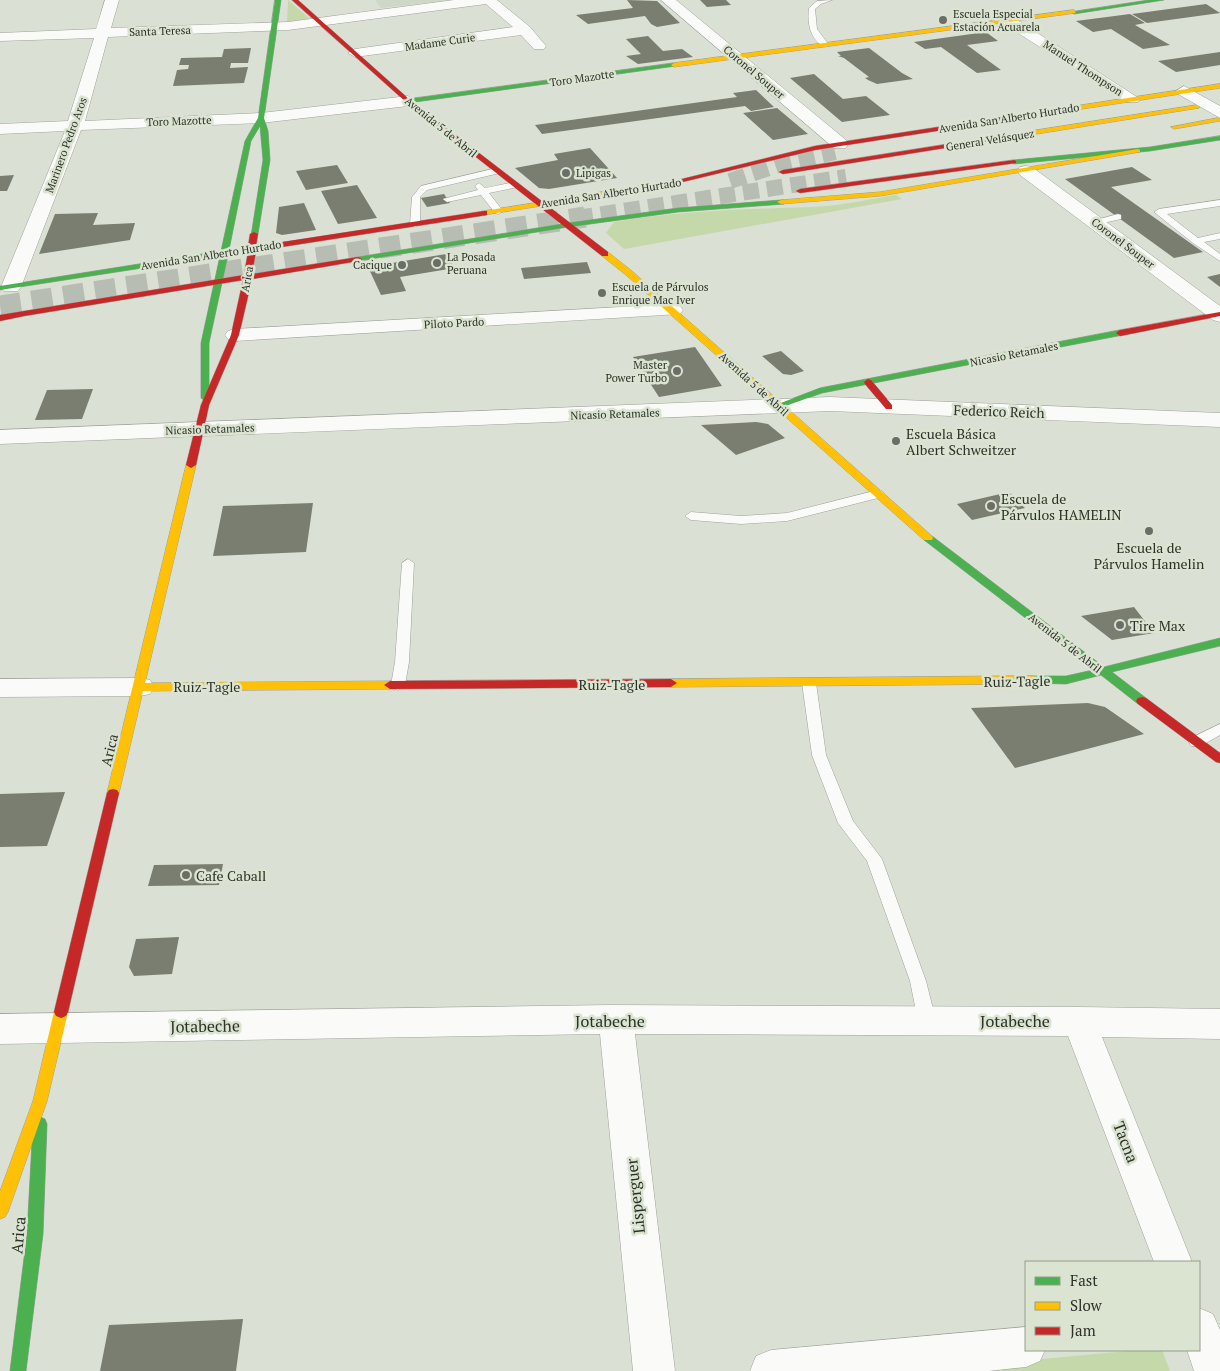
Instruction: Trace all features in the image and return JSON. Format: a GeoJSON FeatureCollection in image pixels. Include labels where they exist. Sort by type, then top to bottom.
{"type":"FeatureCollection","features":[{"type":"Feature","properties":{"kind":"main road","name":"Avenida 5 de Abril"},"geometry":{"type":"LineString","coordinates":[[295,0],[408,101],[673,310],[777,406],[928,538],[1102,672],[1220,759]]}},
{"type":"Feature","properties":{"kind":"main road","name":"Toro Mazotte"},"geometry":{"type":"LineString","coordinates":[[408,101],[1009,21],[1122,2],[1161,0]]}},
{"type":"Feature","properties":{"kind":"main road","name":"Arica"},"geometry":{"type":"LineString","coordinates":[[205,405],[206,343],[248,141],[261,118],[275,1]]}},
{"type":"Feature","properties":{"kind":"main road","name":"Avenida San Alberto Hurtado"},"geometry":{"type":"LineString","coordinates":[[6,287],[540,205],[684,181],[789,154],[996,127],[1056,111],[1220,86]]}},
{"type":"Feature","properties":{"kind":"main road","name":"General Velásquez"},"geometry":{"type":"LineString","coordinates":[[783,172],[1197,107]]}},
{"type":"Feature","properties":{"kind":"main road"},"geometry":{"type":"LineString","coordinates":[[1160,129],[1219,116]]}},
{"type":"Feature","properties":{"kind":"main road","name":"Arica"},"geometry":{"type":"LineString","coordinates":[[0,1212],[40,1101],[140,687],[205,405],[235,335],[248,277],[267,150],[266,130],[261,118]]}},
{"type":"Feature","properties":{"kind":"main road","name":"Avenida San Alberto Hurtado"},"geometry":{"type":"LineString","coordinates":[[0,318],[568,226],[678,210],[858,196],[1026,171],[1220,138]]}},
{"type":"Feature","properties":{"kind":"main road","name":"General Velásquez"},"geometry":{"type":"LineString","coordinates":[[846,177],[1042,147]]}},
{"type":"Feature","properties":{"kind":"main road"},"geometry":{"type":"LineString","coordinates":[[800,191],[1005,163],[1150,149]]}},
{"type":"Feature","properties":{"kind":"main road","name":"Nicasio Retamales"},"geometry":{"type":"LineString","coordinates":[[777,406],[809,394],[1220,315]]}},
{"type":"Feature","properties":{"kind":"main road"},"geometry":{"type":"LineString","coordinates":[[868,382],[889,407]]}},
{"type":"Feature","properties":{"kind":"main road","name":"Ruiz-Tagle"},"geometry":{"type":"LineString","coordinates":[[140,687],[1066,680],[1220,642]]}},
{"type":"Feature","properties":{"kind":"main road","name":"Arica"},"geometry":{"type":"LineString","coordinates":[[18,1371],[35,1234],[40,1101]]}},
{"type":"Feature","properties":{"kind":"street","name":"Marinero Pedro Aros"},"geometry":{"type":"LineString","coordinates":[[6,287],[75,126],[112,0]]}},
{"type":"Feature","properties":{"kind":"street","name":"Santa Teresa"},"geometry":{"type":"LineString","coordinates":[[0,37],[273,26],[320,22],[488,0]]}},
{"type":"Feature","properties":{"kind":"street"},"geometry":{"type":"LineString","coordinates":[[488,0],[525,30],[539,46]]}},
{"type":"Feature","properties":{"kind":"street","name":"Coronel Souper"},"geometry":{"type":"LineString","coordinates":[[668,0],[737,56],[838,148]]}},
{"type":"Feature","properties":{"kind":"street","name":"Manuel Thompson"},"geometry":{"type":"LineString","coordinates":[[1009,21],[1132,99]]}},
{"type":"Feature","properties":{"kind":"street","name":"Madame Curie"},"geometry":{"type":"LineString","coordinates":[[355,54],[525,30]]}},
{"type":"Feature","properties":{"kind":"street"},"geometry":{"type":"LineString","coordinates":[[1184,91],[1219,116]]}},
{"type":"Feature","properties":{"kind":"street","name":"Toro Mazotte"},"geometry":{"type":"LineString","coordinates":[[0,129],[261,118],[408,101]]}},
{"type":"Feature","properties":{"kind":"street","name":"Coronel Souper"},"geometry":{"type":"LineString","coordinates":[[1026,171],[1220,315]]}},
{"type":"Feature","properties":{"kind":"street","name":"Piloto Pardo"},"geometry":{"type":"LineString","coordinates":[[235,335],[673,310]]}},
{"type":"Feature","properties":{"kind":"street","name":"Federico Reich"},"geometry":{"type":"LineString","coordinates":[[777,406],[889,407],[1220,420]]}},
{"type":"Feature","properties":{"kind":"street","name":"Nicasio Retamales"},"geometry":{"type":"LineString","coordinates":[[0,437],[743,409],[777,406]]}},
{"type":"Feature","properties":{"kind":"street","name":"Ruiz-Tagle"},"geometry":{"type":"LineString","coordinates":[[0,688],[140,687]]}},
{"type":"Feature","properties":{"kind":"street","name":"Jotabeche"},"geometry":{"type":"LineString","coordinates":[[0,1029],[616,1020],[1080,1021],[1220,1024]]}},
{"type":"Feature","properties":{"kind":"street","name":"Lisperguer"},"geometry":{"type":"LineString","coordinates":[[616,1020],[654,1371]]}},
{"type":"Feature","properties":{"kind":"street","name":"Tacna"},"geometry":{"type":"LineString","coordinates":[[1080,1021],[1173,1261]]}},
{"type":"Feature","properties":{"kind":"street"},"geometry":{"type":"LineString","coordinates":[[1200,1333],[1215,1371]]}},
{"type":"Feature","properties":{"kind":"street"},"geometry":{"type":"LineString","coordinates":[[771,1371],[1025,1347]]}},
{"type":"Feature","properties":{"kind":"lane"},"geometry":{"type":"LineString","coordinates":[[825,45],[817,39],[813,29],[812,8],[819,2],[829,0]]}},
{"type":"Feature","properties":{"kind":"lane"},"geometry":{"type":"LineString","coordinates":[[415,224],[421,205],[416,197],[424,188],[497,171]]}},
{"type":"Feature","properties":{"kind":"lane"},"geometry":{"type":"LineString","coordinates":[[471,177],[498,211]]}},
{"type":"Feature","properties":{"kind":"lane"},"geometry":{"type":"LineString","coordinates":[[447,199],[515,185]]}},
{"type":"Feature","properties":{"kind":"lane"},"geometry":{"type":"LineString","coordinates":[[1148,213],[1220,203]]}},
{"type":"Feature","properties":{"kind":"lane"},"geometry":{"type":"LineString","coordinates":[[1159,212],[1220,258]]}},
{"type":"Feature","properties":{"kind":"lane"},"geometry":{"type":"LineString","coordinates":[[1094,222],[1118,217]]}},
{"type":"Feature","properties":{"kind":"lane"},"geometry":{"type":"LineString","coordinates":[[1196,241],[1220,236]]}},
{"type":"Feature","properties":{"kind":"lane"},"geometry":{"type":"LineString","coordinates":[[690,516],[741,520],[787,517],[878,494]]}},
{"type":"Feature","properties":{"kind":"lane"},"geometry":{"type":"LineString","coordinates":[[398,685],[402,662],[408,563]]}},
{"type":"Feature","properties":{"kind":"lane"},"geometry":{"type":"LineString","coordinates":[[809,683],[819,755],[846,823],[874,859],[918,980],[928,1021]]}},
{"type":"Feature","properties":{"kind":"lane"},"geometry":{"type":"LineString","coordinates":[[1196,742],[1220,729]]}},
{"type":"Feature","properties":{"kind":"shaded area"},"geometry":{"type":"Polygon","coordinates":[[[375,0],[450,0],[381,8],[375,0]]]}},
{"type":"Feature","properties":{"kind":"green space"},"geometry":{"type":"Polygon","coordinates":[[[288,0],[310,19],[287,22],[288,0]]]}},
{"type":"Feature","properties":{"kind":"green space"},"geometry":{"type":"Polygon","coordinates":[[[896,195],[902,199],[624,249],[606,233],[614,222],[639,218],[713,211],[823,206],[896,195]]]}},
{"type":"Feature","properties":{"kind":"green space"},"geometry":{"type":"Polygon","coordinates":[[[1127,1351],[1162,1351],[1170,1371],[917,1371],[1127,1351]]]}},
{"type":"Feature","properties":{"kind":"building"},"geometry":{"type":"Polygon","coordinates":[[[627,0],[657,1],[680,23],[657,27],[651,24],[645,16],[588,24],[576,15],[633,8],[627,0]]]}},
{"type":"Feature","properties":{"kind":"building"},"geometry":{"type":"Polygon","coordinates":[[[700,0],[726,0],[731,5],[707,7],[700,0]]]}},
{"type":"Feature","properties":{"kind":"building"},"geometry":{"type":"Polygon","coordinates":[[[1206,4],[1220,13],[1147,23],[1132,14],[1206,4]]]}},
{"type":"Feature","properties":{"kind":"building"},"geometry":{"type":"Polygon","coordinates":[[[1130,14],[1145,23],[1135,25],[1170,45],[1143,49],[1111,29],[1093,32],[1076,21],[1130,14]]]}},
{"type":"Feature","properties":{"kind":"building"},"geometry":{"type":"Polygon","coordinates":[[[986,32],[998,41],[967,45],[1001,70],[977,73],[941,47],[925,49],[914,42],[986,32]]]}},
{"type":"Feature","properties":{"kind":"building"},"geometry":{"type":"Polygon","coordinates":[[[648,36],[663,51],[682,49],[693,57],[638,64],[626,56],[641,54],[626,39],[648,36]]]}},
{"type":"Feature","properties":{"kind":"building"},"geometry":{"type":"Polygon","coordinates":[[[251,48],[248,63],[231,63],[230,68],[248,67],[244,83],[173,86],[177,70],[188,69],[189,65],[179,65],[181,58],[222,57],[224,49],[251,48]]]}},
{"type":"Feature","properties":{"kind":"building"},"geometry":{"type":"Polygon","coordinates":[[[869,48],[913,79],[877,84],[865,78],[869,77],[844,58],[838,56],[841,56],[837,52],[869,48]]]}},
{"type":"Feature","properties":{"kind":"building"},"geometry":{"type":"Polygon","coordinates":[[[1220,52],[1220,65],[1176,72],[1158,61],[1220,52]]]}},
{"type":"Feature","properties":{"kind":"building"},"geometry":{"type":"Polygon","coordinates":[[[814,74],[843,99],[866,96],[890,115],[842,122],[790,78],[814,74]]]}},
{"type":"Feature","properties":{"kind":"building"},"geometry":{"type":"Polygon","coordinates":[[[756,90],[774,107],[751,111],[745,106],[542,134],[535,125],[737,97],[733,93],[756,90]]]}},
{"type":"Feature","properties":{"kind":"building"},"geometry":{"type":"Polygon","coordinates":[[[777,108],[808,134],[773,140],[743,113],[777,108]]]}},
{"type":"Feature","properties":{"kind":"building","name":"Lipigas"},"geometry":{"type":"Polygon","coordinates":[[[590,148],[617,178],[549,189],[539,188],[515,168],[558,160],[554,154],[590,148]]]}},
{"type":"Feature","properties":{"kind":"building"},"geometry":{"type":"Polygon","coordinates":[[[337,165],[348,183],[306,190],[296,171],[337,165]]]}},
{"type":"Feature","properties":{"kind":"building"},"geometry":{"type":"Polygon","coordinates":[[[1132,167],[1152,180],[1111,187],[1203,252],[1174,258],[1065,179],[1132,167]]]}},
{"type":"Feature","properties":{"kind":"building"},"geometry":{"type":"Polygon","coordinates":[[[14,175],[7,191],[0,191],[0,176],[14,175]]]}},
{"type":"Feature","properties":{"kind":"building"},"geometry":{"type":"Polygon","coordinates":[[[357,185],[377,218],[338,224],[321,191],[357,185]]]}},
{"type":"Feature","properties":{"kind":"building"},"geometry":{"type":"Polygon","coordinates":[[[444,194],[450,203],[427,207],[421,198],[444,194]]]}},
{"type":"Feature","properties":{"kind":"building"},"geometry":{"type":"Polygon","coordinates":[[[304,203],[316,230],[282,235],[276,233],[279,207],[304,203]]]}},
{"type":"Feature","properties":{"kind":"building"},"geometry":{"type":"Polygon","coordinates":[[[98,213],[93,225],[135,223],[130,240],[39,254],[55,214],[98,213]]]}},
{"type":"Feature","properties":{"kind":"building"},"geometry":{"type":"Polygon","coordinates":[[[446,254],[455,268],[400,277],[406,291],[381,295],[368,267],[446,254]]]}},
{"type":"Feature","properties":{"kind":"building"},"geometry":{"type":"Polygon","coordinates":[[[587,262],[591,273],[524,279],[521,268],[587,262]]]}},
{"type":"Feature","properties":{"kind":"building"},"geometry":{"type":"Polygon","coordinates":[[[1220,274],[1220,287],[1207,277],[1220,274]]]}},
{"type":"Feature","properties":{"kind":"building","name":"Master Power Turbo"},"geometry":{"type":"Polygon","coordinates":[[[695,347],[722,386],[659,397],[633,357],[695,347]]]}},
{"type":"Feature","properties":{"kind":"building"},"geometry":{"type":"Polygon","coordinates":[[[781,351],[804,371],[791,375],[783,374],[762,356],[781,351]]]}},
{"type":"Feature","properties":{"kind":"building"},"geometry":{"type":"Polygon","coordinates":[[[93,389],[82,419],[35,420],[47,390],[93,389]]]}},
{"type":"Feature","properties":{"kind":"building"},"geometry":{"type":"Polygon","coordinates":[[[756,422],[768,424],[785,438],[736,455],[701,425],[756,422]]]}},
{"type":"Feature","properties":{"kind":"building","name":"Escuela de Párvulos HAMELIN"},"geometry":{"type":"Polygon","coordinates":[[[1009,492],[1025,508],[972,520],[957,504],[1009,492]]]}},
{"type":"Feature","properties":{"kind":"building"},"geometry":{"type":"Polygon","coordinates":[[[313,503],[306,552],[213,556],[223,506],[313,503]]]}},
{"type":"Feature","properties":{"kind":"building","name":"Tire Max"},"geometry":{"type":"Polygon","coordinates":[[[1134,607],[1154,633],[1112,640],[1081,616],[1134,607]]]}},
{"type":"Feature","properties":{"kind":"building"},"geometry":{"type":"Polygon","coordinates":[[[1088,703],[1105,707],[1144,734],[1015,768],[971,708],[1088,703]]]}},
{"type":"Feature","properties":{"kind":"building"},"geometry":{"type":"Polygon","coordinates":[[[65,792],[47,846],[0,847],[0,794],[65,792]]]}},
{"type":"Feature","properties":{"kind":"building","name":"Cafe Caball"},"geometry":{"type":"Polygon","coordinates":[[[223,864],[219,885],[148,886],[154,865],[223,864]]]}},
{"type":"Feature","properties":{"kind":"building"},"geometry":{"type":"Polygon","coordinates":[[[179,937],[172,974],[134,976],[129,967],[136,939],[179,937]]]}},
{"type":"Feature","properties":{"kind":"building"},"geometry":{"type":"Polygon","coordinates":[[[243,1319],[236,1371],[100,1371],[109,1325],[243,1319]]]}},
{"type":"Feature","properties":{"kind":"tunnel"},"geometry":{"type":"LineString","coordinates":[[730,181],[781,164],[835,152]]}},
{"type":"Feature","properties":{"kind":"tunnel"},"geometry":{"type":"LineString","coordinates":[[577,218],[846,177]]}},
{"type":"Feature","properties":{"kind":"tunnel"},"geometry":{"type":"LineString","coordinates":[[0,306],[585,217]]}},
{"type":"Feature","properties":{"kind":"traffic: fast"},"geometry":{"type":"LineString","coordinates":[[254,234],[265,175],[266,145],[265,131],[261,118],[278,0]]}},
{"type":"Feature","properties":{"kind":"traffic: fast"},"geometry":{"type":"LineString","coordinates":[[1074,12],[1161,0]]}},
{"type":"Feature","properties":{"kind":"traffic: fast"},"geometry":{"type":"LineString","coordinates":[[408,101],[674,65]]}},
{"type":"Feature","properties":{"kind":"traffic: fast"},"geometry":{"type":"LineString","coordinates":[[205,398],[205,343],[248,141],[261,118]]}},
{"type":"Feature","properties":{"kind":"traffic: fast"},"geometry":{"type":"LineString","coordinates":[[1150,149],[1220,138]]}},
{"type":"Feature","properties":{"kind":"traffic: fast"},"geometry":{"type":"LineString","coordinates":[[1014,162],[1150,149]]}},
{"type":"Feature","properties":{"kind":"traffic: fast"},"geometry":{"type":"LineString","coordinates":[[358,259],[568,225],[678,210],[781,202]]}},
{"type":"Feature","properties":{"kind":"traffic: fast"},"geometry":{"type":"LineString","coordinates":[[0,288],[244,250]]}},
{"type":"Feature","properties":{"kind":"traffic: fast"},"geometry":{"type":"LineString","coordinates":[[777,406],[820,391],[1120,333]]}},
{"type":"Feature","properties":{"kind":"traffic: fast"},"geometry":{"type":"LineString","coordinates":[[928,538],[1142,701]]}},
{"type":"Feature","properties":{"kind":"traffic: fast"},"geometry":{"type":"LineString","coordinates":[[1033,680],[1066,680],[1220,642]]}},
{"type":"Feature","properties":{"kind":"traffic: fast"},"geometry":{"type":"LineString","coordinates":[[18,1371],[35,1234],[40,1124]]}},
{"type":"Feature","properties":{"kind":"traffic: slow"},"geometry":{"type":"LineString","coordinates":[[674,65],[1074,12]]}},
{"type":"Feature","properties":{"kind":"traffic: slow"},"geometry":{"type":"LineString","coordinates":[[1056,111],[1220,86]]}},
{"type":"Feature","properties":{"kind":"traffic: slow"},"geometry":{"type":"LineString","coordinates":[[1018,135],[1197,107]]}},
{"type":"Feature","properties":{"kind":"traffic: slow"},"geometry":{"type":"LineString","coordinates":[[1174,127],[1218,120]]}},
{"type":"Feature","properties":{"kind":"traffic: slow"},"geometry":{"type":"LineString","coordinates":[[781,202],[880,194],[1138,151]]}},
{"type":"Feature","properties":{"kind":"traffic: slow"},"geometry":{"type":"LineString","coordinates":[[484,213],[670,183]]}},
{"type":"Feature","properties":{"kind":"traffic: slow"},"geometry":{"type":"LineString","coordinates":[[605,254],[629,273],[928,538]]}},
{"type":"Feature","properties":{"kind":"traffic: slow"},"geometry":{"type":"LineString","coordinates":[[113,793],[191,465]]}},
{"type":"Feature","properties":{"kind":"traffic: slow"},"geometry":{"type":"LineString","coordinates":[[671,683],[1033,680]]}},
{"type":"Feature","properties":{"kind":"traffic: slow"},"geometry":{"type":"LineString","coordinates":[[140,687],[390,685]]}},
{"type":"Feature","properties":{"kind":"traffic: slow"},"geometry":{"type":"LineString","coordinates":[[0,1212],[40,1101],[61,1012]]}},
{"type":"Feature","properties":{"kind":"traffic: jam"},"geometry":{"type":"LineString","coordinates":[[295,0],[408,101],[605,254]]}},
{"type":"Feature","properties":{"kind":"traffic: jam"},"geometry":{"type":"LineString","coordinates":[[670,183],[815,148],[1056,111]]}},
{"type":"Feature","properties":{"kind":"traffic: jam"},"geometry":{"type":"LineString","coordinates":[[783,172],[1018,135]]}},
{"type":"Feature","properties":{"kind":"traffic: jam"},"geometry":{"type":"LineString","coordinates":[[800,191],[1014,162]]}},
{"type":"Feature","properties":{"kind":"traffic: jam"},"geometry":{"type":"LineString","coordinates":[[244,250],[484,213]]}},
{"type":"Feature","properties":{"kind":"traffic: jam"},"geometry":{"type":"LineString","coordinates":[[191,465],[205,405],[235,335],[248,277],[254,234]]}},
{"type":"Feature","properties":{"kind":"traffic: jam"},"geometry":{"type":"LineString","coordinates":[[0,317],[358,259]]}},
{"type":"Feature","properties":{"kind":"traffic: jam"},"geometry":{"type":"LineString","coordinates":[[0,319],[21,314]]}},
{"type":"Feature","properties":{"kind":"traffic: jam"},"geometry":{"type":"LineString","coordinates":[[1120,333],[1220,314]]}},
{"type":"Feature","properties":{"kind":"traffic: jam"},"geometry":{"type":"LineString","coordinates":[[868,382],[889,407]]}},
{"type":"Feature","properties":{"kind":"traffic: jam"},"geometry":{"type":"LineString","coordinates":[[390,685],[671,683]]}},
{"type":"Feature","properties":{"kind":"traffic: jam"},"geometry":{"type":"LineString","coordinates":[[1142,701],[1220,759]]}},
{"type":"Feature","properties":{"kind":"traffic: jam"},"geometry":{"type":"LineString","coordinates":[[61,1012],[113,793]]}},
{"type":"Feature","properties":{"kind":"place","name":"Escuela Especial Estación Acuarela"},"geometry":{"type":"Point","coordinates":[943,20]}},
{"type":"Feature","properties":{"kind":"place","name":"Lipigas"},"geometry":{"type":"Point","coordinates":[566,173]}},
{"type":"Feature","properties":{"kind":"place","name":"La Posada Peruana"},"geometry":{"type":"Point","coordinates":[437,263]}},
{"type":"Feature","properties":{"kind":"place","name":"Cacique"},"geometry":{"type":"Point","coordinates":[402,265]}},
{"type":"Feature","properties":{"kind":"place","name":"Escuela de Párvulos Enrique Mac Iver"},"geometry":{"type":"Point","coordinates":[602,293]}},
{"type":"Feature","properties":{"kind":"place","name":"Master Power Turbo"},"geometry":{"type":"Point","coordinates":[677,371]}},
{"type":"Feature","properties":{"kind":"place","name":"Escuela Básica Albert Schweitzer"},"geometry":{"type":"Point","coordinates":[896,441]}},
{"type":"Feature","properties":{"kind":"place","name":"Escuela de Párvulos HAMELIN"},"geometry":{"type":"Point","coordinates":[991,506]}},
{"type":"Feature","properties":{"kind":"place","name":"Escuela de Párvulos Hamelin"},"geometry":{"type":"Point","coordinates":[1149,531]}},
{"type":"Feature","properties":{"kind":"place","name":"Tire Max"},"geometry":{"type":"Point","coordinates":[1120,625]}},
{"type":"Feature","properties":{"kind":"place","name":"Cafe Caball"},"geometry":{"type":"Point","coordinates":[186,875]}}]}
